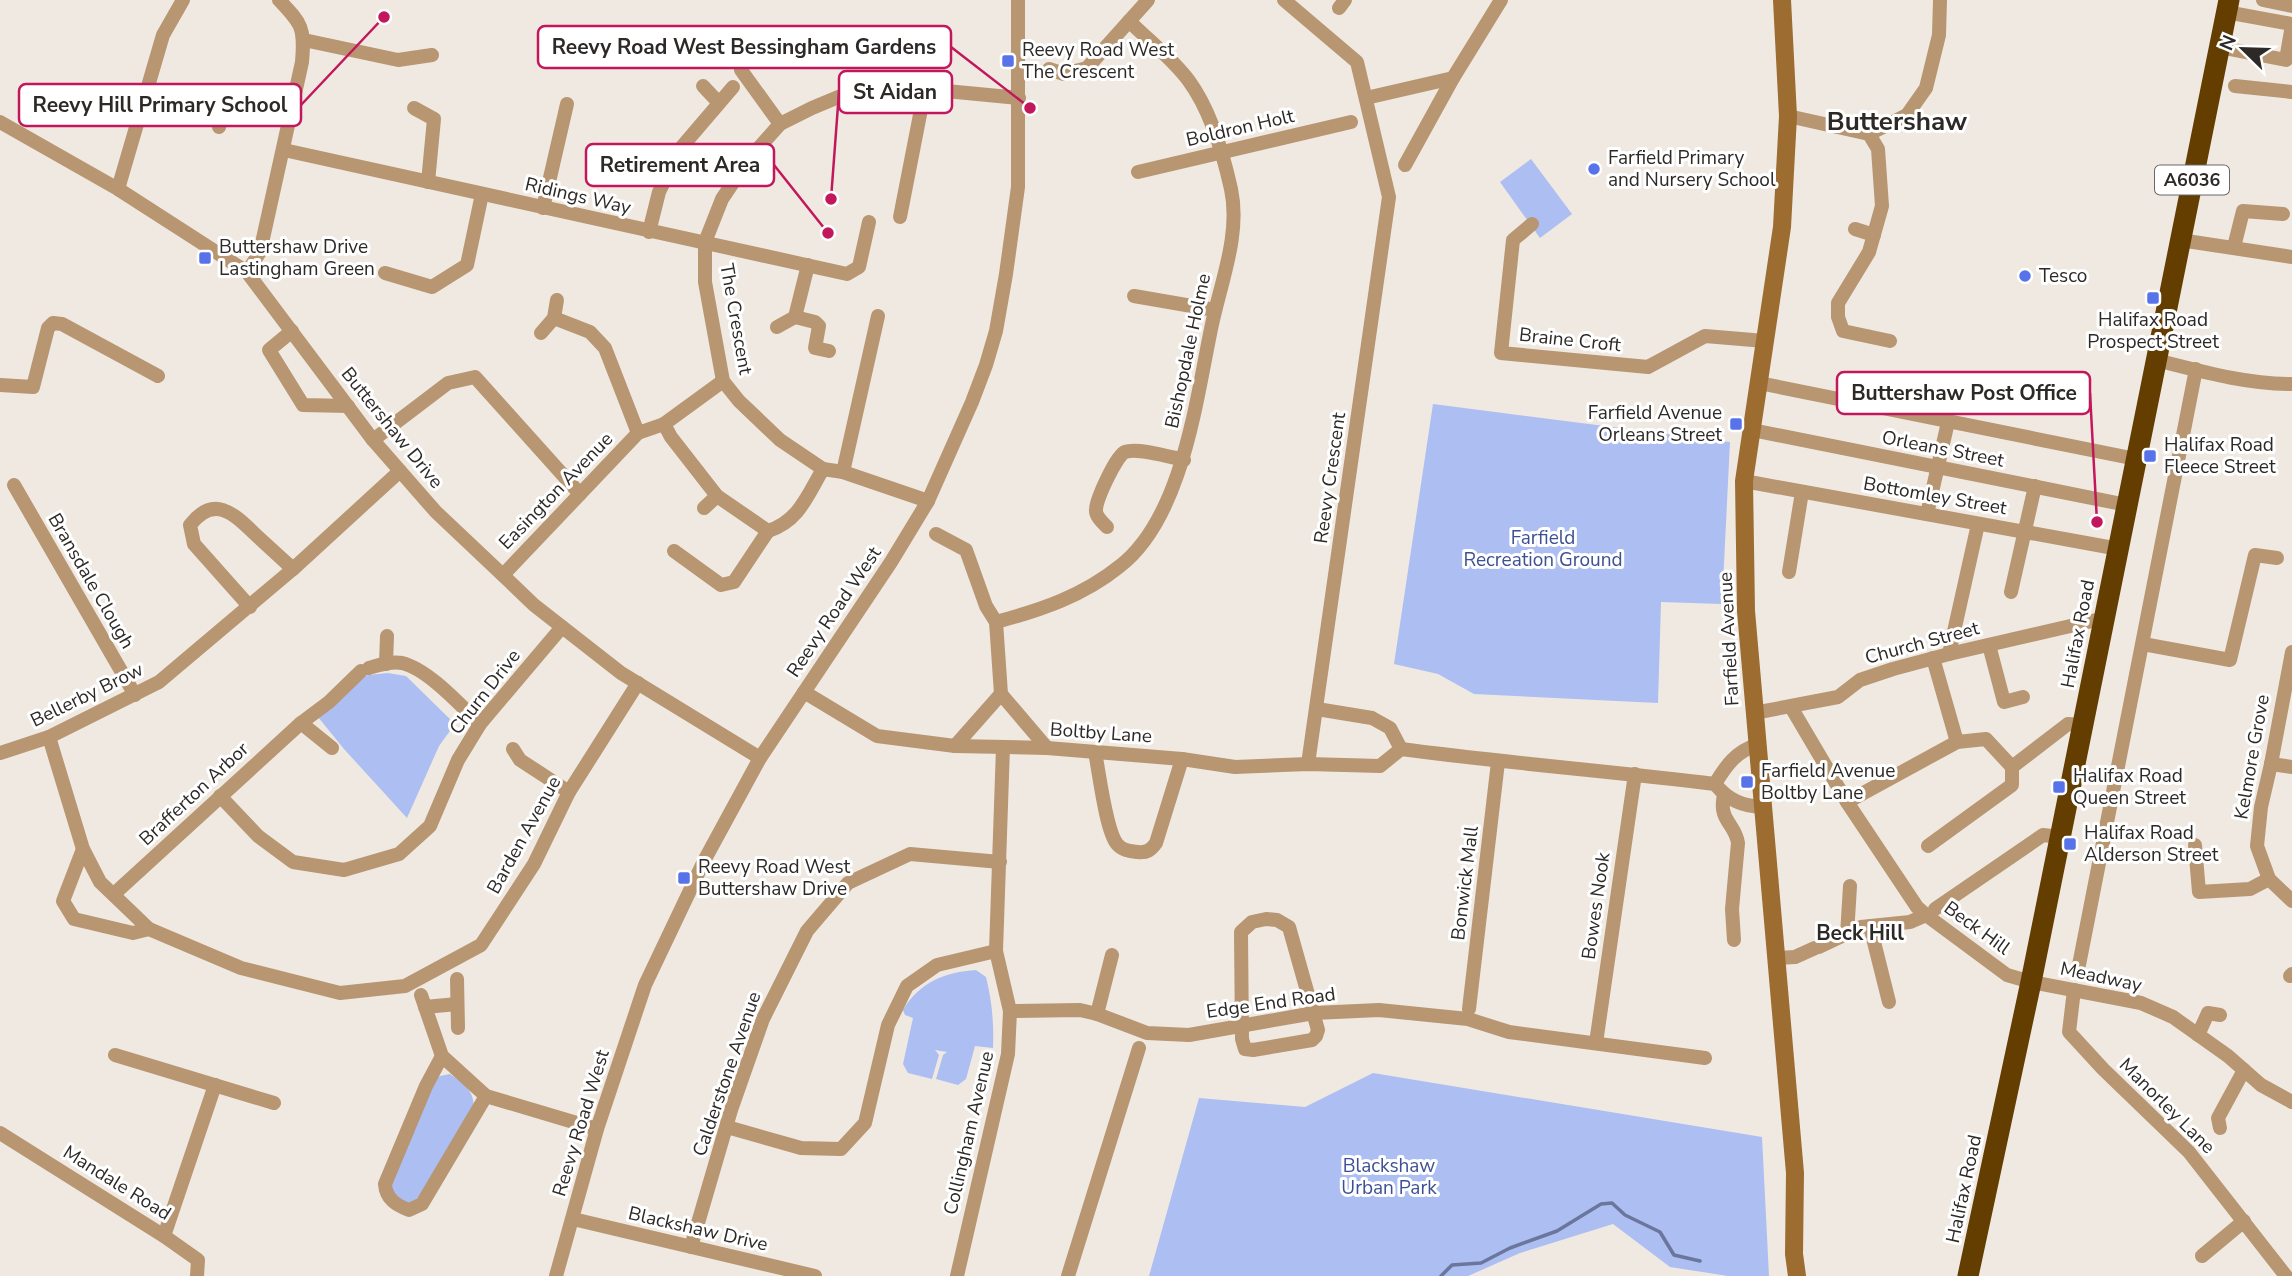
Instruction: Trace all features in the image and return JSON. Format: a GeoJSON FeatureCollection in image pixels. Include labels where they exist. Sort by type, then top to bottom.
{"type":"FeatureCollection","features":[{"type":"Feature","properties":{"kind":"highway","name":"Halifax Road"},"geometry":{"type":"LineString","coordinates":[[1968,1276],[2084,725],[2228,6]]}},
{"type":"Feature","properties":{"kind":"street"},"geometry":{"type":"LineString","coordinates":[[118,189],[163,35],[183,0]]}},
{"type":"Feature","properties":{"kind":"street"},"geometry":{"type":"LineString","coordinates":[[247,272],[260,252],[302,62],[304,40],[299,21],[279,0]]}},
{"type":"Feature","properties":{"kind":"street","name":"Reevy Road West"},"geometry":{"type":"LineString","coordinates":[[557,1275],[597,1129],[645,985],[704,861],[760,758],[891,562],[928,501],[972,402],[996,331],[1018,187],[1018,0]]}},
{"type":"Feature","properties":{"kind":"street"},"geometry":{"type":"LineString","coordinates":[[1049,69],[1064,74],[1087,68],[1148,0]]}},
{"type":"Feature","properties":{"kind":"street"},"geometry":{"type":"LineString","coordinates":[[1284,0],[1352,55],[1357,62],[1366,98],[1453,78]]}},
{"type":"Feature","properties":{"kind":"street"},"geometry":{"type":"LineString","coordinates":[[1405,164],[1453,78],[1502,0]]}},
{"type":"Feature","properties":{"kind":"street","name":"Farfield Avenue"},"geometry":{"type":"LineString","coordinates":[[1782,0],[1788,116],[1782,227],[1744,481],[1746,611],[1795,1173],[1794,1254],[1797,1276]]}},
{"type":"Feature","properties":{"kind":"street"},"geometry":{"type":"LineString","coordinates":[[1788,116],[1869,134],[1907,115],[1926,88],[1939,34],[1940,0]]}},
{"type":"Feature","properties":{"kind":"street"},"geometry":{"type":"LineString","coordinates":[[2263,0],[2292,6]]}},
{"type":"Feature","properties":{"kind":"street"},"geometry":{"type":"LineString","coordinates":[[2219,47],[2286,60],[2292,25],[2228,6]]}},
{"type":"Feature","properties":{"kind":"street","name":"Bishopdale Holme"},"geometry":{"type":"LineString","coordinates":[[996,622],[1040,611],[1074,596],[1122,565],[1140,547],[1165,506],[1184,460],[1228,259],[1234,220],[1231,191],[1206,111],[1188,80],[1129,21]]}},
{"type":"Feature","properties":{"kind":"street"},"geometry":{"type":"LineString","coordinates":[[304,40],[398,60],[432,55]]}},
{"type":"Feature","properties":{"kind":"street"},"geometry":{"type":"LineString","coordinates":[[741,70],[780,124]]}},
{"type":"Feature","properties":{"kind":"street"},"geometry":{"type":"LineString","coordinates":[[703,86],[719,103]]}},
{"type":"Feature","properties":{"kind":"street"},"geometry":{"type":"LineString","coordinates":[[2235,86],[2292,92]]}},
{"type":"Feature","properties":{"kind":"street"},"geometry":{"type":"LineString","coordinates":[[649,232],[659,191],[680,149],[733,87]]}},
{"type":"Feature","properties":{"kind":"street"},"geometry":{"type":"LineString","coordinates":[[900,217],[925,89]]}},
{"type":"Feature","properties":{"kind":"street","name":"The Crescent"},"geometry":{"type":"LineString","coordinates":[[928,501],[843,472],[823,469],[780,440],[740,401],[723,380],[705,282],[705,242],[722,199],[748,160],[780,124],[811,108],[848,93],[925,89],[1019,98]]}},
{"type":"Feature","properties":{"kind":"street"},"geometry":{"type":"LineString","coordinates":[[201,97],[290,117]]}},
{"type":"Feature","properties":{"kind":"street","name":"Reevy Crescent"},"geometry":{"type":"LineString","coordinates":[[1308,764],[1388,197],[1366,98]]}},
{"type":"Feature","properties":{"kind":"street"},"geometry":{"type":"LineString","coordinates":[[219,127],[225,102]]}},
{"type":"Feature","properties":{"kind":"street"},"geometry":{"type":"LineString","coordinates":[[543,208],[567,104]]}},
{"type":"Feature","properties":{"kind":"street"},"geometry":{"type":"LineString","coordinates":[[414,108],[434,119],[428,182]]}},
{"type":"Feature","properties":{"kind":"street","name":"Buttershaw Drive"},"geometry":{"type":"LineString","coordinates":[[0,122],[118,189],[247,272],[373,440],[436,512],[534,605],[621,673],[760,758]]}},
{"type":"Feature","properties":{"kind":"street","name":"Boldron Holt"},"geometry":{"type":"LineString","coordinates":[[1138,172],[1352,122]]}},
{"type":"Feature","properties":{"kind":"street"},"geometry":{"type":"LineString","coordinates":[[1869,134],[1878,149],[1882,206],[1869,252],[1838,303],[1838,317],[1843,331],[1890,341]]}},
{"type":"Feature","properties":{"kind":"street","name":"Ridings Way"},"geometry":{"type":"LineString","coordinates":[[284,150],[847,274],[859,267],[869,222]]}},
{"type":"Feature","properties":{"kind":"street"},"geometry":{"type":"LineString","coordinates":[[385,273],[432,287],[467,265],[482,194]]}},
{"type":"Feature","properties":{"kind":"street"},"geometry":{"type":"LineString","coordinates":[[2234,247],[2243,211],[2283,214]]}},
{"type":"Feature","properties":{"kind":"street","name":"Braine Croft"},"geometry":{"type":"LineString","coordinates":[[1532,224],[1513,240],[1500,353],[1648,367],[1705,336],[1765,341]]}},
{"type":"Feature","properties":{"kind":"street"},"geometry":{"type":"LineString","coordinates":[[1855,229],[1874,235]]}},
{"type":"Feature","properties":{"kind":"street"},"geometry":{"type":"LineString","coordinates":[[2180,240],[2292,257]]}},
{"type":"Feature","properties":{"kind":"street"},"geometry":{"type":"LineString","coordinates":[[777,327],[795,317],[808,265]]}},
{"type":"Feature","properties":{"kind":"street"},"geometry":{"type":"LineString","coordinates":[[1134,296],[1215,310]]}},
{"type":"Feature","properties":{"kind":"street"},"geometry":{"type":"LineString","coordinates":[[541,333],[554,318],[557,300]]}},
{"type":"Feature","properties":{"kind":"street"},"geometry":{"type":"LineString","coordinates":[[843,472],[878,316]]}},
{"type":"Feature","properties":{"kind":"street"},"geometry":{"type":"LineString","coordinates":[[795,317],[819,326],[815,348],[829,351]]}},
{"type":"Feature","properties":{"kind":"street"},"geometry":{"type":"LineString","coordinates":[[554,318],[590,332],[605,348],[638,433],[664,424],[723,380]]}},
{"type":"Feature","properties":{"kind":"street"},"geometry":{"type":"LineString","coordinates":[[0,385],[33,387],[48,328],[53,323],[62,324],[158,376]]}},
{"type":"Feature","properties":{"kind":"street"},"geometry":{"type":"LineString","coordinates":[[292,331],[269,350],[303,405],[348,406]]}},
{"type":"Feature","properties":{"kind":"street"},"geometry":{"type":"LineString","coordinates":[[2156,360],[2272,384],[2292,384]]}},
{"type":"Feature","properties":{"kind":"street"},"geometry":{"type":"LineString","coordinates":[[2078,965],[2196,369]]}},
{"type":"Feature","properties":{"kind":"street"},"geometry":{"type":"LineString","coordinates":[[373,440],[448,383],[475,377],[580,494]]}},
{"type":"Feature","properties":{"kind":"street"},"geometry":{"type":"LineString","coordinates":[[1759,383],[2136,459]]}},
{"type":"Feature","properties":{"kind":"street"},"geometry":{"type":"LineString","coordinates":[[1927,514],[1948,422]]}},
{"type":"Feature","properties":{"kind":"street"},"geometry":{"type":"LineString","coordinates":[[664,424],[717,496],[768,531]]}},
{"type":"Feature","properties":{"kind":"street","name":"Orleans Street"},"geometry":{"type":"LineString","coordinates":[[1752,430],[2127,505]]}},
{"type":"Feature","properties":{"kind":"street","name":"Easington Avenue"},"geometry":{"type":"LineString","coordinates":[[503,575],[638,433]]}},
{"type":"Feature","properties":{"kind":"street"},"geometry":{"type":"LineString","coordinates":[[1107,527],[1098,517],[1096,507],[1114,463],[1122,453],[1132,450],[1184,460]]}},
{"type":"Feature","properties":{"kind":"street"},"geometry":{"type":"LineString","coordinates":[[674,551],[721,584],[734,582],[768,531],[783,526],[796,514],[823,469]]}},
{"type":"Feature","properties":{"kind":"street","name":"Bellerby Brow"},"geometry":{"type":"LineString","coordinates":[[0,753],[49,737],[159,682],[250,607],[400,471]]}},
{"type":"Feature","properties":{"kind":"street","name":"Bottomley Street"},"geometry":{"type":"LineString","coordinates":[[1744,481],[2119,549]]}},
{"type":"Feature","properties":{"kind":"street","name":"Bransdale Clough"},"geometry":{"type":"LineString","coordinates":[[13,485],[135,695]]}},
{"type":"Feature","properties":{"kind":"street"},"geometry":{"type":"LineString","coordinates":[[2011,593],[2035,486]]}},
{"type":"Feature","properties":{"kind":"street"},"geometry":{"type":"LineString","coordinates":[[1788,572],[1802,492]]}},
{"type":"Feature","properties":{"kind":"street"},"geometry":{"type":"LineString","coordinates":[[704,508],[717,496]]}},
{"type":"Feature","properties":{"kind":"street"},"geometry":{"type":"LineString","coordinates":[[250,607],[194,544],[190,525],[198,515],[212,509],[232,513],[293,569]]}},
{"type":"Feature","properties":{"kind":"street"},"geometry":{"type":"LineString","coordinates":[[1949,654],[1978,524]]}},
{"type":"Feature","properties":{"kind":"street"},"geometry":{"type":"LineString","coordinates":[[936,534],[966,550],[986,606],[996,622],[1001,694],[1047,748]]}},
{"type":"Feature","properties":{"kind":"street"},"geometry":{"type":"LineString","coordinates":[[2143,644],[2230,660],[2255,555],[2277,558]]}},
{"type":"Feature","properties":{"kind":"street","name":"Church Street"},"geometry":{"type":"LineString","coordinates":[[1754,713],[1838,697],[1860,680],[1933,658],[2105,618]]}},
{"type":"Feature","properties":{"kind":"street","name":"Churn Drive"},"geometry":{"type":"LineString","coordinates":[[220,796],[258,836],[293,862],[344,870],[399,854],[430,826],[458,760],[480,724],[562,626]]}},
{"type":"Feature","properties":{"kind":"street"},"geometry":{"type":"LineString","coordinates":[[386,664],[387,636]]}},
{"type":"Feature","properties":{"kind":"street"},"geometry":{"type":"LineString","coordinates":[[1989,645],[2004,702],[2024,697]]}},
{"type":"Feature","properties":{"kind":"street","name":"Kelmore Grove"},"geometry":{"type":"LineString","coordinates":[[2292,652],[2261,807],[2257,846],[2269,879],[2292,901]]}},
{"type":"Feature","properties":{"kind":"street"},"geometry":{"type":"LineString","coordinates":[[1933,658],[1957,742]]}},
{"type":"Feature","properties":{"kind":"street","name":"Brafferton Arbor"},"geometry":{"type":"LineString","coordinates":[[114,894],[300,723],[365,670],[402,663],[437,682],[480,724]]}},
{"type":"Feature","properties":{"kind":"street","name":"Barden Avenue"},"geometry":{"type":"LineString","coordinates":[[49,737],[83,849],[100,881],[149,929],[241,968],[340,993],[405,986],[481,945],[534,864],[569,792],[638,683]]}},
{"type":"Feature","properties":{"kind":"street","name":"Boltby Lane"},"geometry":{"type":"LineString","coordinates":[[804,692],[877,736],[955,746],[1047,748],[1182,759],[1235,767],[1308,764],[1380,766],[1401,748]]}},
{"type":"Feature","properties":{"kind":"street"},"geometry":{"type":"LineString","coordinates":[[955,746],[1001,694]]}},
{"type":"Feature","properties":{"kind":"street"},"geometry":{"type":"LineString","coordinates":[[1791,707],[1847,802],[1917,907],[1930,912],[2043,835],[2061,837]]}},
{"type":"Feature","properties":{"kind":"street"},"geometry":{"type":"LineString","coordinates":[[1317,709],[1372,718],[1390,728],[1401,748],[1498,762],[1634,774],[1719,790],[1743,805],[1762,807]]}},
{"type":"Feature","properties":{"kind":"street"},"geometry":{"type":"LineString","coordinates":[[300,723],[332,748]]}},
{"type":"Feature","properties":{"kind":"street"},"geometry":{"type":"LineString","coordinates":[[2012,767],[2068,724],[2084,725]]}},
{"type":"Feature","properties":{"kind":"street"},"geometry":{"type":"LineString","coordinates":[[1847,802],[1957,742],[1986,739],[2012,767],[2012,785],[1928,846]]}},
{"type":"Feature","properties":{"kind":"street"},"geometry":{"type":"LineString","coordinates":[[1734,940],[1732,909],[1738,843],[1736,833],[1724,818],[1719,790],[1725,767],[1747,748],[1757,745]]}},
{"type":"Feature","properties":{"kind":"street","name":"Collingham Avenue"},"geometry":{"type":"LineString","coordinates":[[957,1276],[1008,1054],[1010,1011],[996,951],[1003,747]]}},
{"type":"Feature","properties":{"kind":"street"},"geometry":{"type":"LineString","coordinates":[[513,750],[520,761],[569,792]]}},
{"type":"Feature","properties":{"kind":"street"},"geometry":{"type":"LineString","coordinates":[[1095,752],[1109,825],[1115,841],[1125,850],[1143,853],[1156,843],[1182,759]]}},
{"type":"Feature","properties":{"kind":"street","name":"Bonwick Mall"},"geometry":{"type":"LineString","coordinates":[[1469,1009],[1498,762]]}},
{"type":"Feature","properties":{"kind":"street"},"geometry":{"type":"LineString","coordinates":[[2271,764],[2292,767]]}},
{"type":"Feature","properties":{"kind":"street","name":"Bowes Nook"},"geometry":{"type":"LineString","coordinates":[[1596,1044],[1634,774]]}},
{"type":"Feature","properties":{"kind":"street"},"geometry":{"type":"LineString","coordinates":[[2196,845],[2199,892],[2250,889],[2269,879]]}},
{"type":"Feature","properties":{"kind":"street"},"geometry":{"type":"LineString","coordinates":[[83,849],[63,901],[74,919],[132,933],[149,929]]}},
{"type":"Feature","properties":{"kind":"street","name":"Calderstone Avenue"},"geometry":{"type":"LineString","coordinates":[[691,1247],[763,1018],[807,931],[848,883],[910,854],[1000,862]]}},
{"type":"Feature","properties":{"kind":"street"},"geometry":{"type":"LineString","coordinates":[[1847,934],[1850,886]]}},
{"type":"Feature","properties":{"kind":"street","name":"Beck Hill"},"geometry":{"type":"LineString","coordinates":[[1776,958],[1795,957],[1861,927],[1910,922],[1930,912],[2007,975],[2031,982]]}},
{"type":"Feature","properties":{"kind":"street"},"geometry":{"type":"LineString","coordinates":[[1277,920],[1289,927],[1314,1013],[1318,1030],[1312,1040],[1253,1050],[1245,1049],[1242,1045],[1241,932],[1252,922],[1277,920]]}},
{"type":"Feature","properties":{"kind":"street"},"geometry":{"type":"LineString","coordinates":[[1870,926],[1889,1002]]}},
{"type":"Feature","properties":{"kind":"street"},"geometry":{"type":"LineString","coordinates":[[727,1127],[801,1148],[841,1149],[865,1123],[888,1026],[907,986],[937,965],[996,951]]}},
{"type":"Feature","properties":{"kind":"street"},"geometry":{"type":"LineString","coordinates":[[1097,1014],[1112,955]]}},
{"type":"Feature","properties":{"kind":"street"},"geometry":{"type":"LineString","coordinates":[[457,979],[458,1028]]}},
{"type":"Feature","properties":{"kind":"street","name":"Meadway"},"geometry":{"type":"LineString","coordinates":[[2031,982],[2141,1003],[2173,1017],[2261,1085],[2292,1102]]}},
{"type":"Feature","properties":{"kind":"street","name":"Manorley Lane"},"geometry":{"type":"LineString","coordinates":[[2074,990],[2069,1032],[2103,1069],[2189,1152],[2286,1276]]}},
{"type":"Feature","properties":{"kind":"street"},"geometry":{"type":"LineString","coordinates":[[457,1004],[423,1001],[442,1056],[486,1096],[597,1129]]}},
{"type":"Feature","properties":{"kind":"street","name":"Edge End Road"},"geometry":{"type":"LineString","coordinates":[[1010,1011],[1080,1010],[1147,1032],[1189,1035],[1314,1013],[1379,1010],[1428,1013],[1468,1019],[1509,1032],[1705,1058]]}},
{"type":"Feature","properties":{"kind":"street"},"geometry":{"type":"LineString","coordinates":[[2197,1035],[2208,1013],[2220,1016]]}},
{"type":"Feature","properties":{"kind":"street"},"geometry":{"type":"LineString","coordinates":[[1068,1276],[1139,1048]]}},
{"type":"Feature","properties":{"kind":"street"},"geometry":{"type":"LineString","coordinates":[[115,1055],[274,1103]]}},
{"type":"Feature","properties":{"kind":"street"},"geometry":{"type":"LineString","coordinates":[[442,1056],[426,1086],[385,1184],[389,1198],[409,1210],[422,1204],[486,1096]]}},
{"type":"Feature","properties":{"kind":"street"},"geometry":{"type":"LineString","coordinates":[[2220,1128],[2218,1118],[2244,1070]]}},
{"type":"Feature","properties":{"kind":"street"},"geometry":{"type":"LineString","coordinates":[[164,1236],[215,1086]]}},
{"type":"Feature","properties":{"kind":"street","name":"Mandale Road"},"geometry":{"type":"LineString","coordinates":[[0,1133],[198,1260],[197,1276]]}},
{"type":"Feature","properties":{"kind":"street","name":"Blackshaw Drive"},"geometry":{"type":"LineString","coordinates":[[573,1219],[815,1276]]}},
{"type":"Feature","properties":{"kind":"street"},"geometry":{"type":"LineString","coordinates":[[2202,1256],[2244,1221]]}},
{"type":"Feature","properties":{"kind":"street"},"geometry":{"type":"LineString","coordinates":[[2286,1276],[2292,1272]]}},
{"type":"Feature","properties":{"kind":"green space"},"geometry":{"type":"Polygon","coordinates":[[[1531,159],[1572,214],[1540,238],[1500,182],[1531,159]]]}},
{"type":"Feature","properties":{"kind":"green space","name":"Farfield Recreation Ground"},"geometry":{"type":"Polygon","coordinates":[[[1433,404],[1730,442],[1722,604],[1661,602],[1658,703],[1474,694],[1438,674],[1394,664],[1433,404]]]}},
{"type":"Feature","properties":{"kind":"green space"},"geometry":{"type":"Polygon","coordinates":[[[388,673],[406,676],[455,724],[439,746],[407,818],[318,717],[356,681],[368,675],[388,673]]]}},
{"type":"Feature","properties":{"kind":"green space"},"geometry":{"type":"Polygon","coordinates":[[[976,970],[986,977],[988,986],[993,1048],[975,1046],[966,1079],[958,1085],[936,1079],[943,1055],[947,1052],[935,1050],[939,1055],[932,1079],[908,1073],[903,1064],[913,1018],[905,1015],[903,1010],[917,992],[934,980],[954,973],[976,970]]]}},
{"type":"Feature","properties":{"kind":"green space","name":"Blackshaw Urban Park"},"geometry":{"type":"Polygon","coordinates":[[[1373,1073],[1762,1137],[1769,1276],[1728,1276],[1670,1267],[1613,1224],[1520,1253],[1468,1276],[1149,1276],[1199,1098],[1305,1107],[1373,1073]]]}},
{"type":"Feature","properties":{"kind":"green space"},"geometry":{"type":"Polygon","coordinates":[[[450,1074],[469,1090],[474,1105],[420,1196],[411,1204],[394,1198],[391,1179],[435,1080],[450,1074]]]}},
{"type":"Feature","properties":{"kind":"waterway"},"geometry":{"type":"LineString","coordinates":[[1441,1276],[1452,1265],[1481,1263],[1510,1248],[1557,1231],[1601,1204],[1612,1203],[1625,1215],[1660,1232],[1674,1255],[1700,1261]]}},
{"type":"Feature","properties":{"kind":"place","name":"Reevy Hill Primary School"},"geometry":{"type":"Point","coordinates":[384,17]}},
{"type":"Feature","properties":{"kind":"place","name":"Reevy Road West The Crescent"},"geometry":{"type":"Point","coordinates":[1008,61]}},
{"type":"Feature","properties":{"kind":"place","name":"Reevy Road West Bessingham Gardens"},"geometry":{"type":"Point","coordinates":[1030,108]}},
{"type":"Feature","properties":{"kind":"place","name":"Farfield Primary and Nursery School"},"geometry":{"type":"Point","coordinates":[1594,169]}},
{"type":"Feature","properties":{"kind":"place","name":"St Aidan"},"geometry":{"type":"Point","coordinates":[831,199]}},
{"type":"Feature","properties":{"kind":"place","name":"Retirement Area"},"geometry":{"type":"Point","coordinates":[828,233]}},
{"type":"Feature","properties":{"kind":"place","name":"Buttershaw Drive Lastingham Green"},"geometry":{"type":"Point","coordinates":[205,258]}},
{"type":"Feature","properties":{"kind":"place","name":"Tesco"},"geometry":{"type":"Point","coordinates":[2025,276]}},
{"type":"Feature","properties":{"kind":"place","name":"Halifax Road Prospect Street"},"geometry":{"type":"Point","coordinates":[2153,298]}},
{"type":"Feature","properties":{"kind":"place","name":"Farfield Avenue Orleans Street"},"geometry":{"type":"Point","coordinates":[1736,424]}},
{"type":"Feature","properties":{"kind":"place","name":"Halifax Road Fleece Street"},"geometry":{"type":"Point","coordinates":[2150,456]}},
{"type":"Feature","properties":{"kind":"place","name":"Buttershaw Post Office"},"geometry":{"type":"Point","coordinates":[2097,522]}},
{"type":"Feature","properties":{"kind":"place","name":"Farfield Avenue Boltby Lane"},"geometry":{"type":"Point","coordinates":[1747,782]}},
{"type":"Feature","properties":{"kind":"place","name":"Halifax Road Queen Street"},"geometry":{"type":"Point","coordinates":[2059,787]}},
{"type":"Feature","properties":{"kind":"place","name":"Halifax Road Alderson Street"},"geometry":{"type":"Point","coordinates":[2070,844]}},
{"type":"Feature","properties":{"kind":"place","name":"Reevy Road West Buttershaw Drive"},"geometry":{"type":"Point","coordinates":[684,878]}},
{"type":"Feature","properties":{"kind":"district","name":"Buttershaw"},"geometry":{"type":"Point","coordinates":[1897,121]}},
{"type":"Feature","properties":{"kind":"district","name":"Beck Hill"},"geometry":{"type":"Point","coordinates":[1860,933]}}]}
